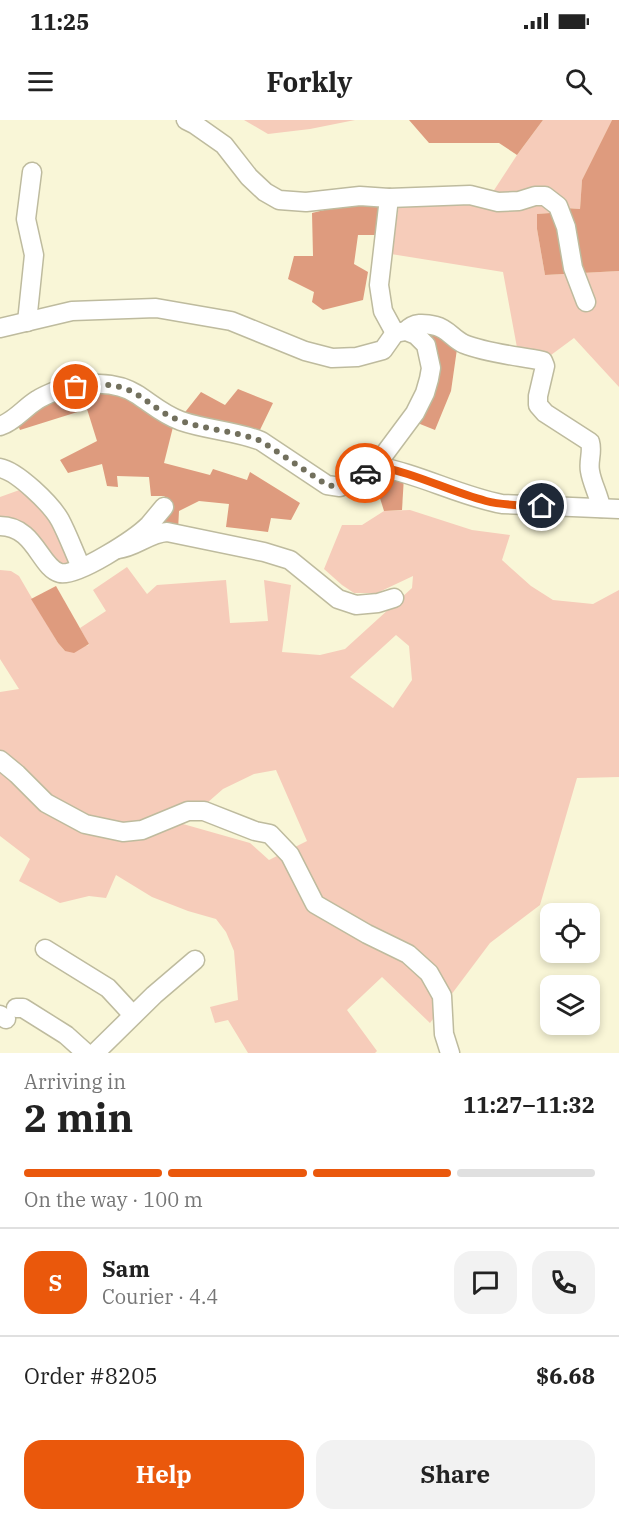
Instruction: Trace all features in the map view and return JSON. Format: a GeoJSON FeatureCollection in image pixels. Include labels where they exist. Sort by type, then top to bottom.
{"type":"FeatureCollection","features":[{"type":"Feature","properties":{"kind":"street"},"geometry":{"type":"LineString","coordinates":[[186,120],[224,145],[249,177],[265,192],[279,200],[306,202],[360,196],[389,198],[470,195],[498,202],[545,196],[558,206],[566,227],[573,268],[586,302]]}},
{"type":"Feature","properties":{"kind":"street"},"geometry":{"type":"LineString","coordinates":[[27,322],[34,255],[26,219],[32,172]]}},
{"type":"Feature","properties":{"kind":"street"},"geometry":{"type":"LineString","coordinates":[[0,426],[7,424],[37,400],[60,390],[92,384],[114,385],[136,393],[170,417],[250,436],[261,441],[327,485],[340,487],[355,481],[375,466],[415,413],[425,393],[431,368],[426,345],[416,335],[400,332],[383,311],[379,285],[389,198]]}},
{"type":"Feature","properties":{"kind":"street"},"geometry":{"type":"LineString","coordinates":[[0,328],[72,311],[156,308],[231,321],[305,351],[332,358],[357,357],[383,350],[400,332],[418,323],[437,326],[450,333],[461,343],[473,347],[543,361],[545,366],[538,405],[590,442],[592,450],[590,472],[601,508]]}},
{"type":"Feature","properties":{"kind":"street"},"geometry":{"type":"LineString","coordinates":[[375,466],[391,468],[485,501],[502,504],[619,509]]}},
{"type":"Feature","properties":{"kind":"street"},"geometry":{"type":"LineString","coordinates":[[0,468],[5,468],[28,484],[59,518],[81,567]]}},
{"type":"Feature","properties":{"kind":"street"},"geometry":{"type":"LineString","coordinates":[[0,526],[16,530],[30,540],[50,567],[59,573],[71,573],[118,549],[148,525],[164,507]]}},
{"type":"Feature","properties":{"kind":"street"},"geometry":{"type":"LineString","coordinates":[[118,549],[158,533],[167,532],[264,552],[290,560],[338,599],[356,605],[378,603],[394,598]]}},
{"type":"Feature","properties":{"kind":"street"},"geometry":{"type":"LineString","coordinates":[[0,760],[46,803],[84,824],[123,832],[142,830],[188,811],[204,811],[255,831],[270,834],[290,855],[315,904],[408,954],[429,973],[442,996],[444,1034],[450,1053]]}},
{"type":"Feature","properties":{"kind":"street"},"geometry":{"type":"LineString","coordinates":[[45,949],[108,988],[133,1015]]}},
{"type":"Feature","properties":{"kind":"street"},"geometry":{"type":"LineString","coordinates":[[95,1053],[154,995],[195,960]]}},
{"type":"Feature","properties":{"kind":"street"},"geometry":{"type":"LineString","coordinates":[[7,1014],[23,1008],[66,1035],[86,1053]]}},
{"type":"Feature","properties":{"kind":"shaded area"},"geometry":{"type":"Polygon","coordinates":[[[244,120],[355,120],[268,134],[244,120]]]}},
{"type":"Feature","properties":{"kind":"shaded area"},"geometry":{"type":"Polygon","coordinates":[[[409,120],[543,120],[517,155],[499,143],[429,143],[409,120]]]}},
{"type":"Feature","properties":{"kind":"shaded area"},"geometry":{"type":"Polygon","coordinates":[[[543,120],[612,120],[582,180],[580,209],[566,208],[537,214],[537,229],[545,275],[619,271],[619,387],[574,338],[551,355],[518,353],[503,272],[391,254],[399,205],[485,204],[543,120]]]}},
{"type":"Feature","properties":{"kind":"shaded area"},"geometry":{"type":"Polygon","coordinates":[[[612,120],[619,120],[619,271],[545,275],[537,229],[537,214],[566,208],[580,209],[582,180],[612,120]]]}},
{"type":"Feature","properties":{"kind":"shaded area"},"geometry":{"type":"Polygon","coordinates":[[[369,199],[379,202],[381,235],[358,235],[354,264],[368,272],[363,300],[323,310],[312,302],[314,292],[288,279],[294,256],[313,256],[312,213],[369,199]]]}},
{"type":"Feature","properties":{"kind":"shaded area"},"geometry":{"type":"Polygon","coordinates":[[[429,328],[457,349],[451,391],[435,430],[415,422],[426,402],[424,335],[429,328]]]}},
{"type":"Feature","properties":{"kind":"shaded area"},"geometry":{"type":"Polygon","coordinates":[[[238,389],[273,403],[258,434],[182,416],[201,392],[225,405],[238,389]]]}},
{"type":"Feature","properties":{"kind":"shaded area"},"geometry":{"type":"Polygon","coordinates":[[[84,390],[126,394],[174,423],[164,463],[210,475],[213,469],[247,480],[250,472],[300,503],[291,520],[271,518],[268,532],[226,527],[229,504],[199,501],[179,511],[178,530],[158,529],[169,501],[164,496],[151,496],[149,477],[117,476],[118,487],[107,486],[102,464],[68,473],[60,460],[97,441],[87,409],[20,430],[17,423],[41,404],[84,390]]]}},
{"type":"Feature","properties":{"kind":"shaded area"},"geometry":{"type":"Polygon","coordinates":[[[382,474],[404,476],[402,510],[384,511],[373,476],[382,474]]]}},
{"type":"Feature","properties":{"kind":"shaded area"},"geometry":{"type":"Polygon","coordinates":[[[25,488],[54,518],[71,564],[61,570],[0,520],[0,497],[25,488]]]}},
{"type":"Feature","properties":{"kind":"shaded area"},"geometry":{"type":"Polygon","coordinates":[[[410,510],[472,530],[510,535],[502,560],[531,586],[553,600],[593,604],[619,590],[619,777],[577,778],[540,905],[490,943],[430,1023],[382,977],[347,1010],[377,1051],[375,1053],[248,1053],[228,1020],[215,1023],[210,1007],[238,1000],[234,951],[226,932],[216,919],[152,897],[116,875],[106,898],[89,896],[60,903],[19,881],[30,859],[0,836],[0,692],[19,689],[0,659],[0,570],[11,571],[19,576],[65,651],[89,645],[80,628],[106,611],[93,590],[127,567],[147,594],[157,585],[226,580],[230,623],[268,621],[264,580],[291,585],[282,652],[320,655],[345,649],[412,588],[413,576],[377,593],[354,593],[324,569],[342,525],[362,525],[384,511],[410,510]],[[396,635],[350,677],[393,708],[412,680],[409,646],[396,635]],[[276,770],[254,774],[223,789],[183,824],[250,843],[269,860],[307,841],[276,770]]]}},
{"type":"Feature","properties":{"kind":"shaded area"},"geometry":{"type":"Polygon","coordinates":[[[56,586],[89,644],[74,653],[65,651],[58,643],[31,599],[56,586]]]}},
{"type":"Feature","properties":{"kind":"way so far"},"geometry":{"type":"LineString","coordinates":[[76,387],[92,384],[114,385],[136,393],[170,417],[250,436],[327,485],[340,487],[355,481],[365,473]]}},
{"type":"Feature","properties":{"kind":"route"},"geometry":{"type":"LineString","coordinates":[[365,473],[375,466],[391,468],[485,501],[542,506]]}}]}
